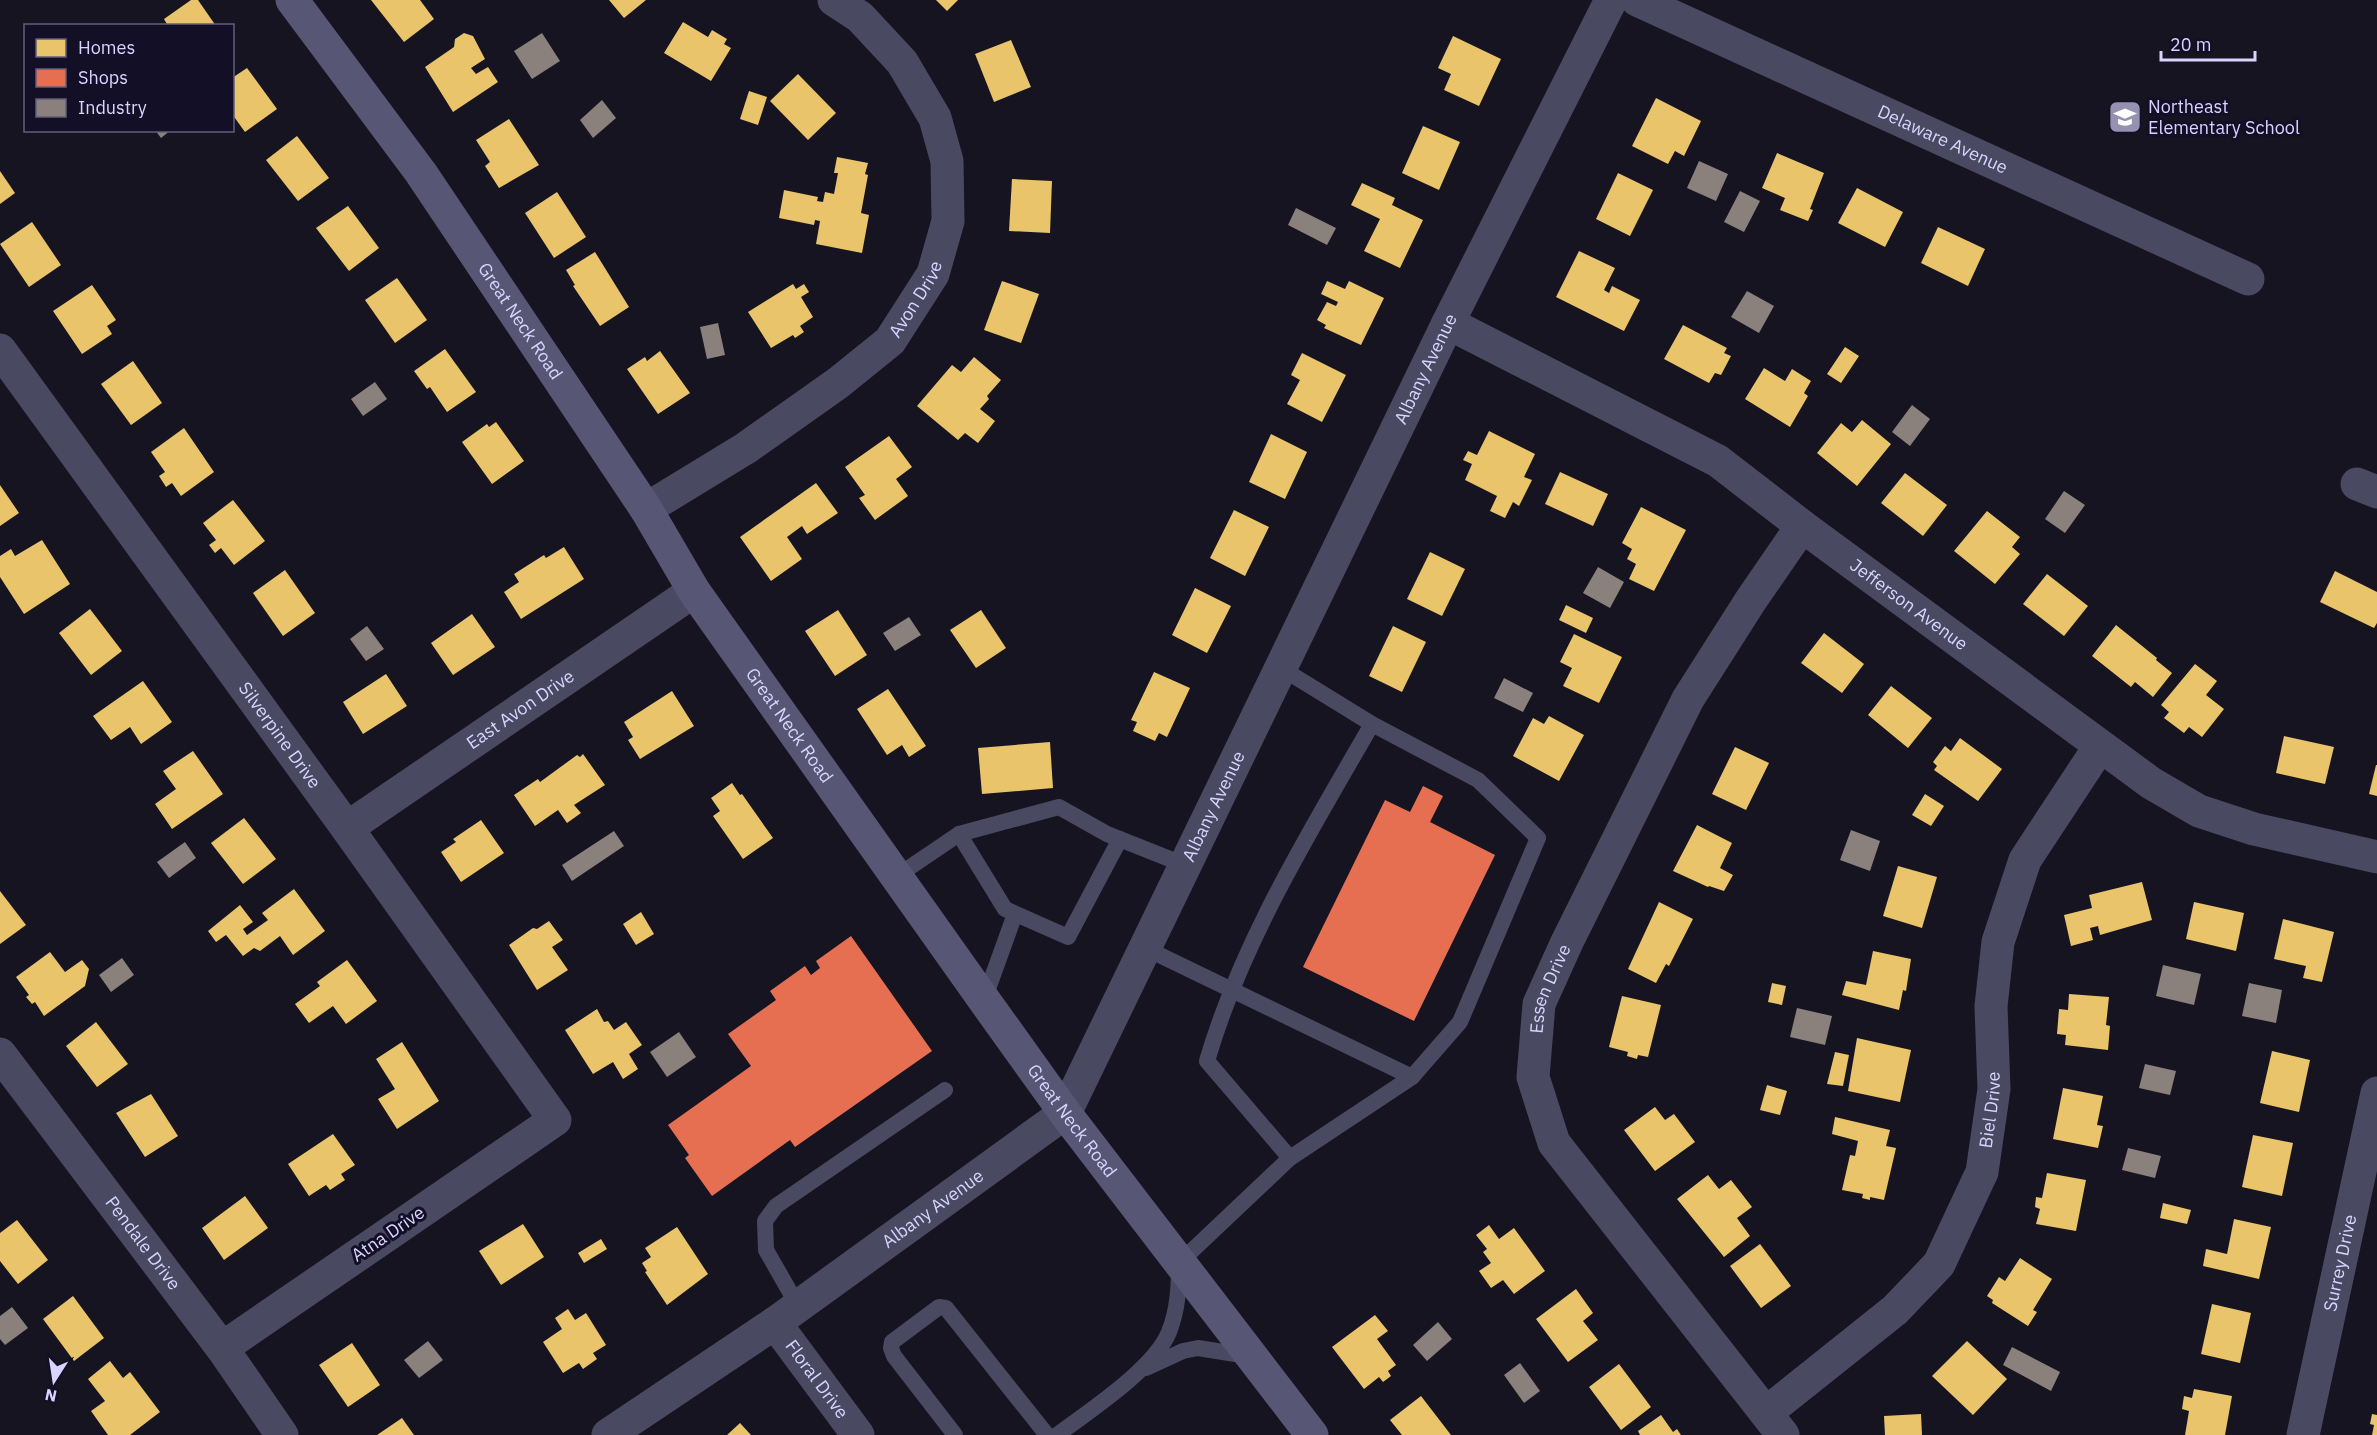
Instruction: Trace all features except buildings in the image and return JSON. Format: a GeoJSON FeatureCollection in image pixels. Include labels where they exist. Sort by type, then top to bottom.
{"type":"FeatureCollection","features":[{"type":"Feature","properties":{"kind":"main road","name":"Great Neck Road"},"geometry":{"type":"LineString","coordinates":[[292,0],[422,173],[646,509],[694,591],[984,1000],[1065,1113],[1312,1435]]}},
{"type":"Feature","properties":{"kind":"street","name":"Avon Drive"},"geometry":{"type":"LineString","coordinates":[[646,509],[746,448],[838,383],[890,341],[933,274],[948,221],[947,161],[935,118],[902,62],[860,17],[834,0]]}},
{"type":"Feature","properties":{"kind":"street","name":"Albany Avenue"},"geometry":{"type":"LineString","coordinates":[[608,1435],[787,1315],[1065,1113],[1448,323],[1611,0]]}},
{"type":"Feature","properties":{"kind":"street","name":"Delaware Avenue"},"geometry":{"type":"LineString","coordinates":[[1637,0],[2248,279]]}},
{"type":"Feature","properties":{"kind":"street","name":"Jefferson Avenue"},"geometry":{"type":"LineString","coordinates":[[1448,323],[1718,460],[1803,526],[2100,746],[2151,783],[2199,811],[2254,829],[2377,857]]}},
{"type":"Feature","properties":{"kind":"street","name":"Silverpine Drive"},"geometry":{"type":"LineString","coordinates":[[0,350],[347,828],[555,1120]]}},
{"type":"Feature","properties":{"kind":"street","name":"Essen Drive"},"geometry":{"type":"LineString","coordinates":[[1775,1424],[1554,1143],[1533,1077],[1539,1004],[1567,942],[1688,699],[1751,600],[1803,526]]}},
{"type":"Feature","properties":{"kind":"street","name":"East Avon Drive"},"geometry":{"type":"LineString","coordinates":[[347,828],[694,591]]}},
{"type":"Feature","properties":{"kind":"street","name":"Biel Drive"},"geometry":{"type":"LineString","coordinates":[[1775,1424],[1895,1311],[1939,1264],[1982,1172],[1994,1089],[1991,1006],[1998,942],[2025,860],[2100,746]]}},
{"type":"Feature","properties":{"kind":"street","name":"Pendale Drive"},"geometry":{"type":"LineString","coordinates":[[0,1054],[222,1348],[282,1435]]}},
{"type":"Feature","properties":{"kind":"street","name":"Surrey Drive"},"geometry":{"type":"LineString","coordinates":[[2303,1435],[2377,1093]]}},
{"type":"Feature","properties":{"kind":"street","name":"Atna Drive"},"geometry":{"type":"LineString","coordinates":[[222,1348],[555,1120]]}},
{"type":"Feature","properties":{"kind":"street","name":"Floral Drive"},"geometry":{"type":"LineString","coordinates":[[787,1315],[858,1435]]}},
{"type":"Feature","properties":{"kind":"lane"},"geometry":{"type":"LineString","coordinates":[[1057,1435],[1140,1370],[1161,1346],[1169,1333],[1179,1296],[1179,1263],[1290,1158],[1412,1077],[1460,1022],[1538,838],[1478,780],[1372,724],[1281,668]]}},
{"type":"Feature","properties":{"kind":"lane"},"geometry":{"type":"LineString","coordinates":[[1290,1158],[1207,1061],[1217,1027],[1246,956],[1308,836],[1372,724]]}},
{"type":"Feature","properties":{"kind":"lane"},"geometry":{"type":"LineString","coordinates":[[897,876],[959,834],[1059,807],[1120,839],[1185,865]]}},
{"type":"Feature","properties":{"kind":"lane"},"geometry":{"type":"LineString","coordinates":[[959,834],[1005,909],[1068,937],[1120,839]]}},
{"type":"Feature","properties":{"kind":"lane"},"geometry":{"type":"LineString","coordinates":[[984,1000],[1015,914]]}},
{"type":"Feature","properties":{"kind":"lane"},"geometry":{"type":"LineString","coordinates":[[1145,948],[1412,1077]]}},
{"type":"Feature","properties":{"kind":"lane"},"geometry":{"type":"LineString","coordinates":[[787,1315],[766,1250],[765,1221],[776,1206],[945,1090]]}},
{"type":"Feature","properties":{"kind":"lane"},"geometry":{"type":"LineString","coordinates":[[955,1435],[894,1356],[891,1348],[892,1342],[939,1307],[946,1308],[1047,1435]]}},
{"type":"Feature","properties":{"kind":"lane"},"geometry":{"type":"LineString","coordinates":[[1140,1370],[1183,1351],[1198,1348],[1251,1357]]}},
{"type":"Feature","properties":{"kind":"place","name":"Northeast Elementary School"},"geometry":{"type":"Point","coordinates":[2125,117]}}]}
